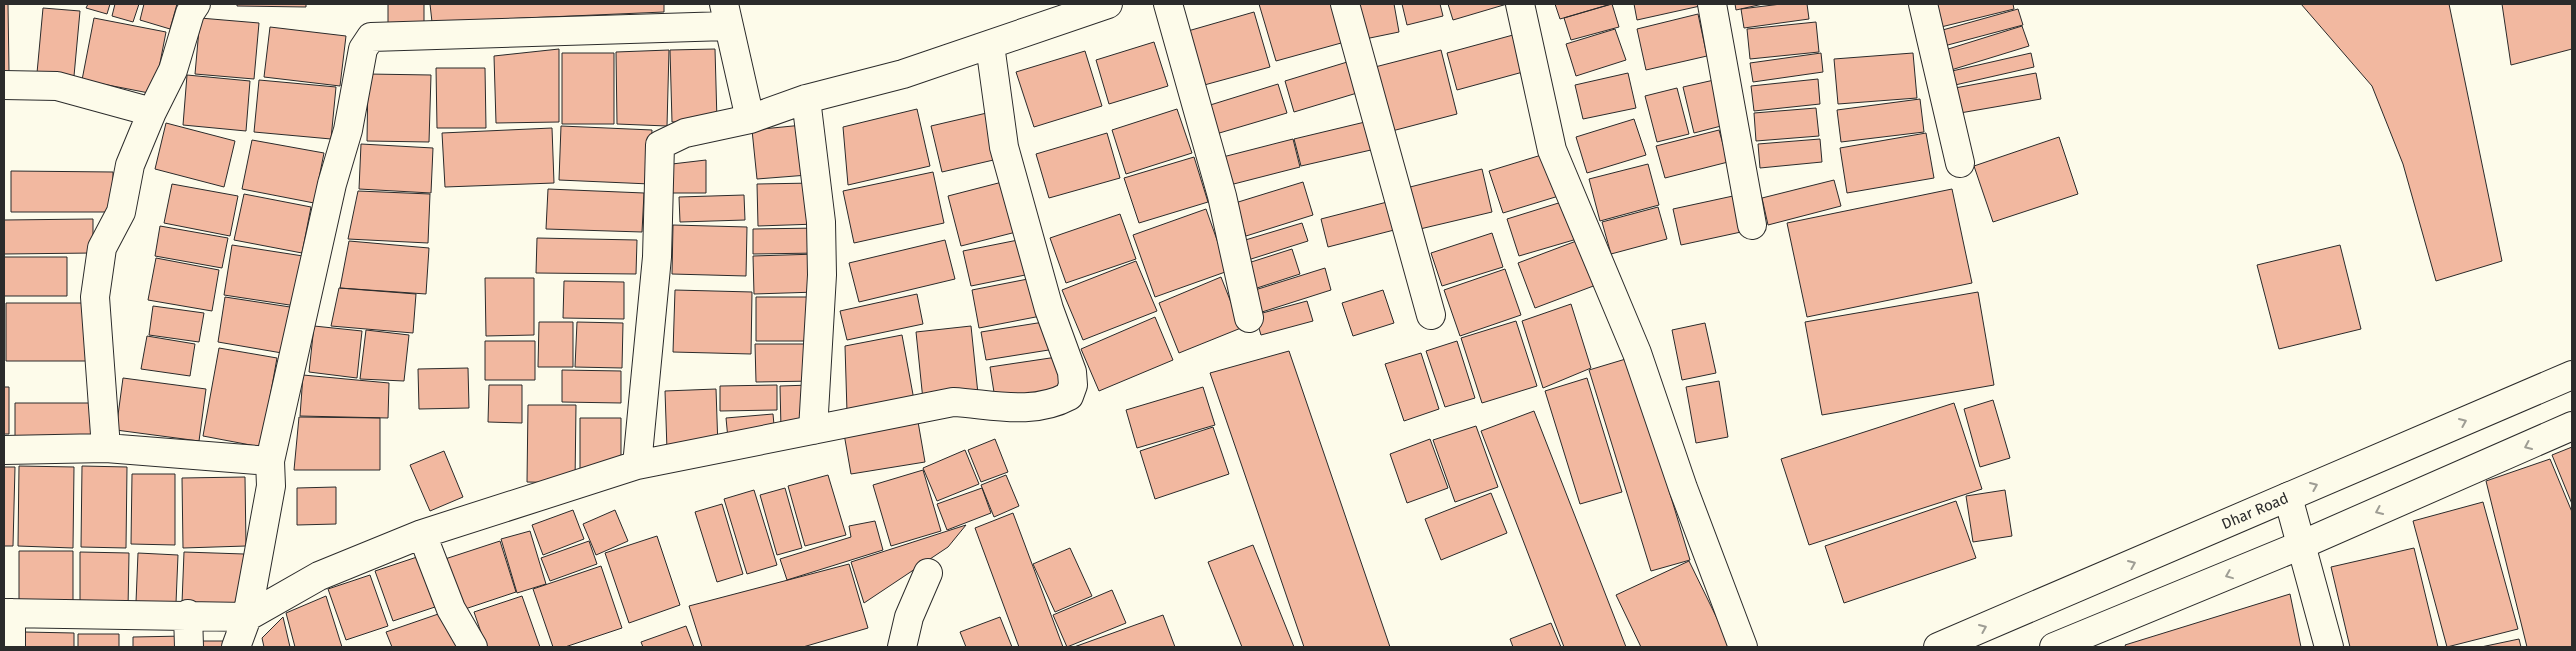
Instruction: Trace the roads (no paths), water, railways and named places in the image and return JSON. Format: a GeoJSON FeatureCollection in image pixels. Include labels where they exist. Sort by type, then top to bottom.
{"type":"FeatureCollection","features":[{"type":"Feature","properties":{"kind":"street"},"geometry":{"type":"LineString","coordinates":[[106,448],[95,297],[102,248],[122,212],[130,165],[152,112],[173,70],[190,13],[196,4]]}},
{"type":"Feature","properties":{"kind":"street"},"geometry":{"type":"LineString","coordinates":[[637,465],[657,257],[660,145],[685,133],[750,119],[806,99],[903,74],[1108,4]]}},
{"type":"Feature","properties":{"kind":"street"},"geometry":{"type":"LineString","coordinates":[[1168,4],[1222,196],[1249,318]]}},
{"type":"Feature","properties":{"kind":"street"},"geometry":{"type":"LineString","coordinates":[[1345,4],[1431,315]]}},
{"type":"Feature","properties":{"kind":"street"},"geometry":{"type":"LineString","coordinates":[[1520,4],[1552,150],[1637,353],[1683,488],[1743,647]]}},
{"type":"Feature","properties":{"kind":"street"},"geometry":{"type":"LineString","coordinates":[[1712,4],[1752,225]]}},
{"type":"Feature","properties":{"kind":"street"},"geometry":{"type":"LineString","coordinates":[[1923,4],[1960,163]]}},
{"type":"Feature","properties":{"kind":"street"},"geometry":{"type":"LineString","coordinates":[[236,647],[247,617],[271,486],[270,461],[332,184],[348,130],[362,48],[372,37],[725,15],[750,119]]}},
{"type":"Feature","properties":{"kind":"street"},"geometry":{"type":"LineString","coordinates":[[11,647],[7,613],[188,614],[247,617],[319,576],[422,534],[637,465],[952,402],[996,407],[1034,407],[1059,402],[1069,396],[1073,386],[1072,372],[1049,309],[1004,147],[990,45]]}},
{"type":"Feature","properties":{"kind":"street"},"geometry":{"type":"LineString","coordinates":[[4,84],[57,86],[152,112]]}},
{"type":"Feature","properties":{"kind":"street"},"geometry":{"type":"LineString","coordinates":[[806,99],[822,240],[822,275],[813,430]]}},
{"type":"Feature","properties":{"kind":"street","name":"Dhar Road"},"geometry":{"type":"LineString","coordinates":[[1938,647],[2572,375]]}},
{"type":"Feature","properties":{"kind":"street"},"geometry":{"type":"LineString","coordinates":[[2054,647],[2301,545],[2572,426]]}},
{"type":"Feature","properties":{"kind":"street"},"geometry":{"type":"LineString","coordinates":[[4,450],[106,448],[270,461]]}},
{"type":"Feature","properties":{"kind":"street"},"geometry":{"type":"LineString","coordinates":[[2288,497],[2329,647]]}},
{"type":"Feature","properties":{"kind":"street"},"geometry":{"type":"LineString","coordinates":[[422,534],[451,609],[473,647]]}},
{"type":"Feature","properties":{"kind":"street"},"geometry":{"type":"LineString","coordinates":[[902,647],[909,617],[928,573]]}},
{"type":"Feature","properties":{"kind":"street"},"geometry":{"type":"LineString","coordinates":[[188,614],[189,647]]}}]}
